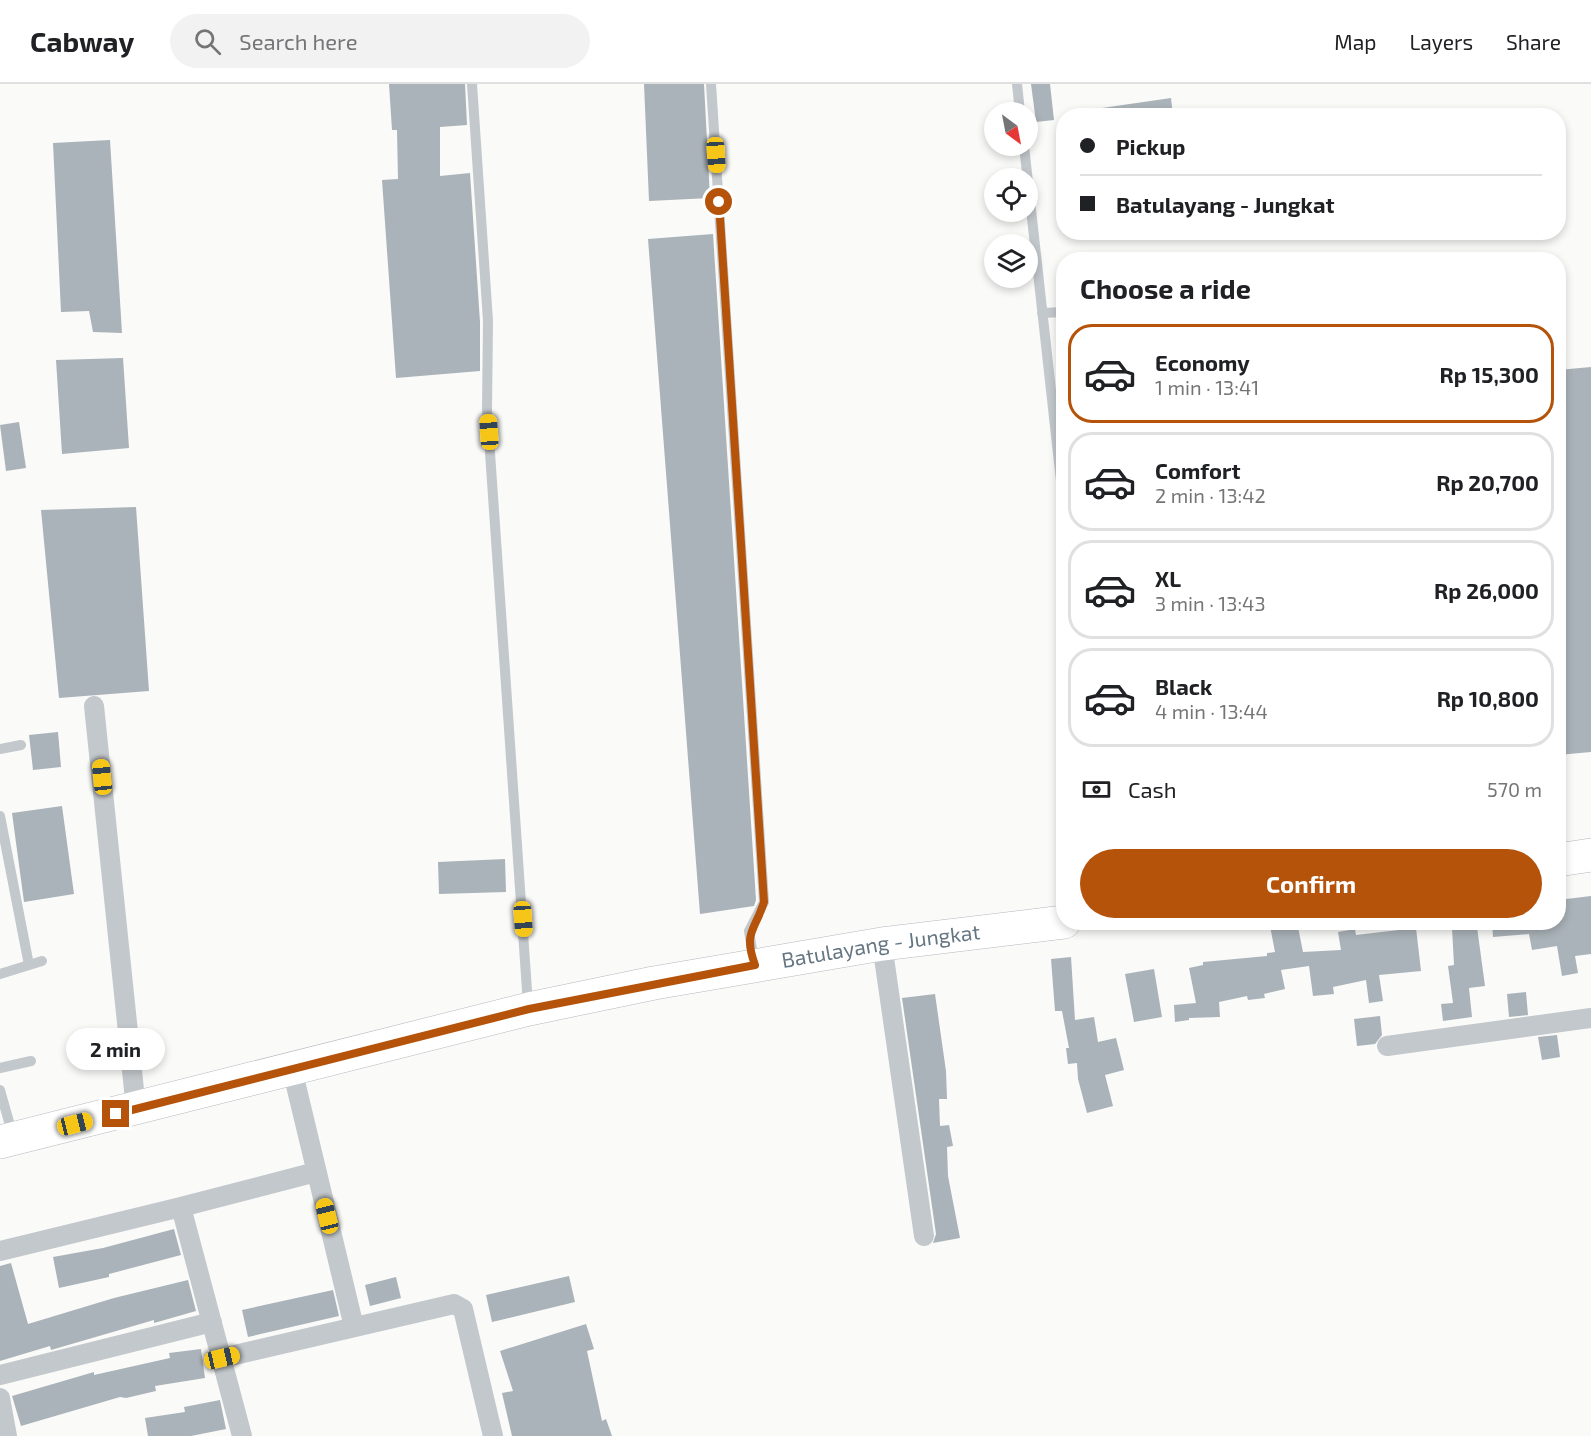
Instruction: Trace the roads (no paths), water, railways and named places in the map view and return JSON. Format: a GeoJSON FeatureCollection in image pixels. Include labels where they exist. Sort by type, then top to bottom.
{"type":"FeatureCollection","features":[{"type":"Feature","properties":{"kind":"highway"},"geometry":{"type":"LineString","coordinates":[[1566,859],[1591,855]]}},
{"type":"Feature","properties":{"kind":"highway","name":"Batulayang - Jungkat"},"geometry":{"type":"LineString","coordinates":[[7,1141],[529,1009],[755,965],[882,944],[1056,923]]}},
{"type":"Feature","properties":{"kind":"street"},"geometry":{"type":"LineString","coordinates":[[94,706],[136,1109]]}},
{"type":"Feature","properties":{"kind":"street"},"geometry":{"type":"LineString","coordinates":[[882,944],[924,1236]]}},
{"type":"Feature","properties":{"kind":"street"},"geometry":{"type":"LineString","coordinates":[[1387,1046],[1591,1018]]}},
{"type":"Feature","properties":{"kind":"street"},"geometry":{"type":"LineString","coordinates":[[292,1069],[354,1327]]}},
{"type":"Feature","properties":{"kind":"street"},"geometry":{"type":"LineString","coordinates":[[0,1251],[316,1172]]}},
{"type":"Feature","properties":{"kind":"street"},"geometry":{"type":"LineString","coordinates":[[181,1206],[242,1436]]}},
{"type":"Feature","properties":{"kind":"street"},"geometry":{"type":"LineString","coordinates":[[222,1358],[454,1304],[459,1305],[463,1309],[494,1436]]}},
{"type":"Feature","properties":{"kind":"street"},"geometry":{"type":"LineString","coordinates":[[0,1375],[212,1322]]}},
{"type":"Feature","properties":{"kind":"street"},"geometry":{"type":"LineString","coordinates":[[0,1398],[7,1436]]}},
{"type":"Feature","properties":{"kind":"lane"},"geometry":{"type":"LineString","coordinates":[[472,84],[488,321],[487,409],[529,1009]]}},
{"type":"Feature","properties":{"kind":"lane"},"geometry":{"type":"LineString","coordinates":[[711,84],[764,902],[749,932],[751,954],[755,965]]}},
{"type":"Feature","properties":{"kind":"lane"},"geometry":{"type":"LineString","coordinates":[[1017,84],[1019,102]]}},
{"type":"Feature","properties":{"kind":"lane"},"geometry":{"type":"LineString","coordinates":[[1025,156],[1056,437]]}},
{"type":"Feature","properties":{"kind":"lane"},"geometry":{"type":"LineString","coordinates":[[1042,313],[1056,312]]}},
{"type":"Feature","properties":{"kind":"lane"},"geometry":{"type":"LineString","coordinates":[[0,749],[21,745]]}},
{"type":"Feature","properties":{"kind":"lane"},"geometry":{"type":"LineString","coordinates":[[0,816],[29,965]]}},
{"type":"Feature","properties":{"kind":"lane"},"geometry":{"type":"LineString","coordinates":[[0,974],[42,961]]}},
{"type":"Feature","properties":{"kind":"lane"},"geometry":{"type":"LineString","coordinates":[[0,1068],[31,1061]]}},
{"type":"Feature","properties":{"kind":"lane"},"geometry":{"type":"LineString","coordinates":[[0,1090],[7,1141]]}}]}
